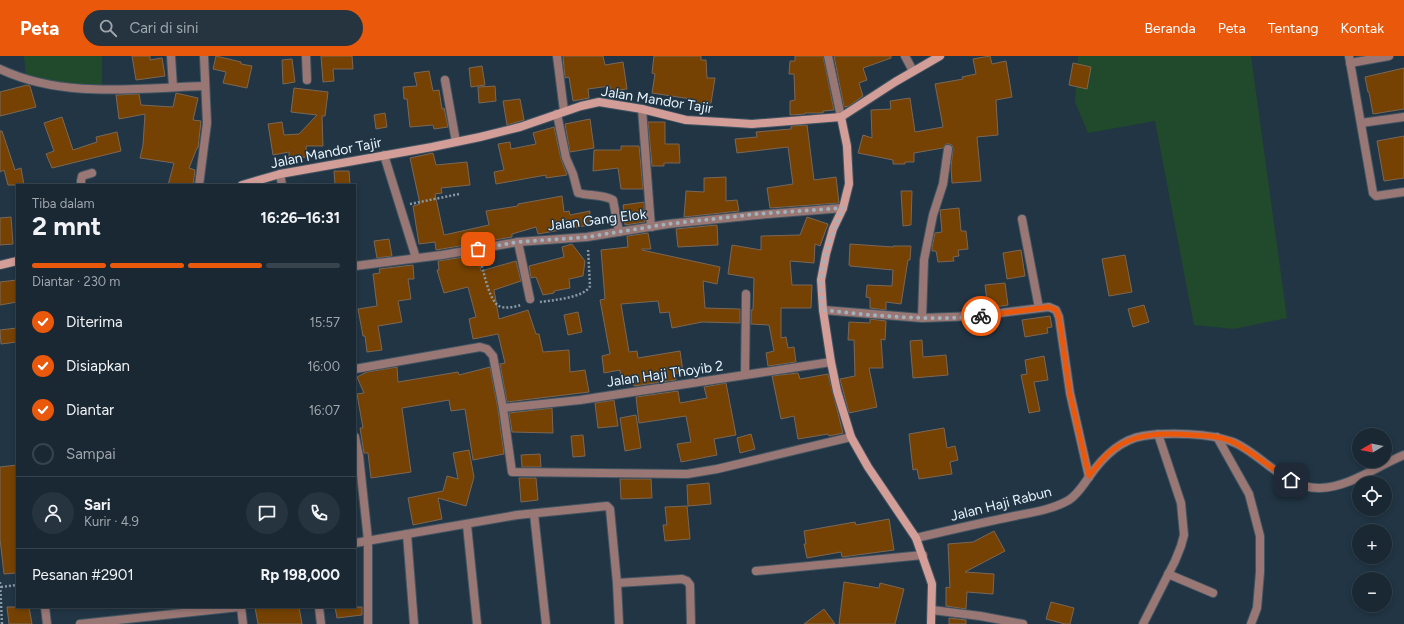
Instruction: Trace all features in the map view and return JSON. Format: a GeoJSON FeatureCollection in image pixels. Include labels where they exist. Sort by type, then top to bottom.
{"type":"FeatureCollection","features":[{"type":"Feature","properties":{"kind":"main road","name":"Jalan Mandor Tajir"},"geometry":{"type":"LineString","coordinates":[[245,184],[280,174],[456,142],[520,127],[581,106],[599,102],[642,109],[686,120],[752,124],[841,117],[913,71],[940,56]]}},
{"type":"Feature","properties":{"kind":"main road"},"geometry":{"type":"LineString","coordinates":[[841,117],[849,162],[849,184],[843,208],[833,229],[821,280],[823,310],[831,362],[837,391],[851,437],[868,467],[916,538],[923,554],[932,584],[931,624]]}},
{"type":"Feature","properties":{"kind":"main road"},"geometry":{"type":"LineString","coordinates":[[0,265],[16,262]]}},
{"type":"Feature","properties":{"kind":"street"},"geometry":{"type":"LineString","coordinates":[[171,56],[173,87]]}},
{"type":"Feature","properties":{"kind":"street"},"geometry":{"type":"LineString","coordinates":[[199,184],[207,123],[204,56]]}},
{"type":"Feature","properties":{"kind":"street"},"geometry":{"type":"LineString","coordinates":[[306,56],[307,80]]}},
{"type":"Feature","properties":{"kind":"street"},"geometry":{"type":"LineString","coordinates":[[557,56],[566,158],[573,174],[578,193],[609,197],[613,200],[619,232]]}},
{"type":"Feature","properties":{"kind":"street"},"geometry":{"type":"LineString","coordinates":[[828,56],[841,117]]}},
{"type":"Feature","properties":{"kind":"street"},"geometry":{"type":"LineString","coordinates":[[905,56],[913,71]]}},
{"type":"Feature","properties":{"kind":"street"},"geometry":{"type":"LineString","coordinates":[[1389,56],[1349,60],[1374,193],[1376,196],[1381,196],[1404,192]]}},
{"type":"Feature","properties":{"kind":"street"},"geometry":{"type":"LineString","coordinates":[[0,69],[44,84],[67,88],[95,89],[205,86]]}},
{"type":"Feature","properties":{"kind":"street"},"geometry":{"type":"LineString","coordinates":[[445,80],[456,142]]}},
{"type":"Feature","properties":{"kind":"street"},"geometry":{"type":"LineString","coordinates":[[642,109],[651,227]]}},
{"type":"Feature","properties":{"kind":"street"},"geometry":{"type":"LineString","coordinates":[[1361,123],[1404,117]]}},
{"type":"Feature","properties":{"kind":"street"},"geometry":{"type":"LineString","coordinates":[[922,318],[924,260],[933,215],[943,184],[948,149]]}},
{"type":"Feature","properties":{"kind":"street"},"geometry":{"type":"LineString","coordinates":[[384,155],[416,258]]}},
{"type":"Feature","properties":{"kind":"street"},"geometry":{"type":"LineString","coordinates":[[82,184],[82,176],[92,173]]}},
{"type":"Feature","properties":{"kind":"street"},"geometry":{"type":"LineString","coordinates":[[280,174],[282,184]]}},
{"type":"Feature","properties":{"kind":"street","name":"Jalan Gang Elok"},"geometry":{"type":"LineString","coordinates":[[356,266],[518,242],[587,237],[651,227],[757,214],[843,208]]}},
{"type":"Feature","properties":{"kind":"street"},"geometry":{"type":"LineString","coordinates":[[1022,218],[1039,308]]}},
{"type":"Feature","properties":{"kind":"street"},"geometry":{"type":"LineString","coordinates":[[518,242],[530,299]]}},
{"type":"Feature","properties":{"kind":"street"},"geometry":{"type":"LineString","coordinates":[[744,375],[746,294]]}},
{"type":"Feature","properties":{"kind":"street"},"geometry":{"type":"LineString","coordinates":[[823,310],[922,318],[976,316],[1049,307],[1056,310],[1059,317],[1070,394],[1089,476]]}},
{"type":"Feature","properties":{"kind":"street"},"geometry":{"type":"LineString","coordinates":[[356,369],[480,347],[487,349],[493,356],[503,408],[512,472],[687,474],[717,469],[851,437]]}},
{"type":"Feature","properties":{"kind":"street","name":"Jalan Haji Thoyib 2"},"geometry":{"type":"LineString","coordinates":[[503,408],[580,400],[831,362]]}},
{"type":"Feature","properties":{"kind":"street"},"geometry":{"type":"LineString","coordinates":[[1143,624],[1181,546],[1184,535],[1184,521],[1181,503],[1158,434]]}},
{"type":"Feature","properties":{"kind":"street","name":"Jalan Haji Rabun"},"geometry":{"type":"LineString","coordinates":[[916,538],[1049,509],[1070,499],[1081,489],[1089,476],[1108,454],[1122,444],[1140,437],[1158,434],[1217,437],[1234,442],[1291,480],[1309,487],[1319,488],[1345,484],[1404,455]]}},
{"type":"Feature","properties":{"kind":"street"},"geometry":{"type":"LineString","coordinates":[[1217,437],[1249,494],[1260,536],[1260,572],[1257,608],[1251,624]]}},
{"type":"Feature","properties":{"kind":"street"},"geometry":{"type":"LineString","coordinates":[[356,442],[359,456],[368,540],[368,624]]}},
{"type":"Feature","properties":{"kind":"street"},"geometry":{"type":"LineString","coordinates":[[356,543],[517,515],[607,506],[610,509],[617,583],[619,624]]}},
{"type":"Feature","properties":{"kind":"street"},"geometry":{"type":"LineString","coordinates":[[534,514],[546,624]]}},
{"type":"Feature","properties":{"kind":"street"},"geometry":{"type":"LineString","coordinates":[[467,524],[477,624]]}},
{"type":"Feature","properties":{"kind":"street"},"geometry":{"type":"LineString","coordinates":[[406,534],[414,624]]}},
{"type":"Feature","properties":{"kind":"street"},"geometry":{"type":"LineString","coordinates":[[756,571],[923,554]]}},
{"type":"Feature","properties":{"kind":"street"},"geometry":{"type":"LineString","coordinates":[[1168,574],[1213,593]]}},
{"type":"Feature","properties":{"kind":"street"},"geometry":{"type":"LineString","coordinates":[[617,583],[682,579],[687,581],[690,585],[691,624]]}},
{"type":"Feature","properties":{"kind":"street"},"geometry":{"type":"LineString","coordinates":[[45,608],[47,624]]}},
{"type":"Feature","properties":{"kind":"street"},"geometry":{"type":"LineString","coordinates":[[80,624],[231,608]]}},
{"type":"Feature","properties":{"kind":"street"},"geometry":{"type":"LineString","coordinates":[[240,608],[243,624]]}},
{"type":"Feature","properties":{"kind":"street"},"geometry":{"type":"LineString","coordinates":[[319,608],[321,624]]}},
{"type":"Feature","properties":{"kind":"street"},"geometry":{"type":"LineString","coordinates":[[932,610],[980,616],[1023,624]]}},
{"type":"Feature","properties":{"kind":"path"},"geometry":{"type":"LineString","coordinates":[[400,206],[459,194]]}},
{"type":"Feature","properties":{"kind":"path"},"geometry":{"type":"LineString","coordinates":[[0,582],[2,624]]}},
{"type":"Feature","properties":{"kind":"path"},"geometry":{"type":"LineString","coordinates":[[1,587],[16,584]]}},
{"type":"Feature","properties":{"kind":"green space"},"geometry":{"type":"Polygon","coordinates":[[[24,56],[102,56],[102,88],[26,78],[24,56]]]}},
{"type":"Feature","properties":{"kind":"green space"},"geometry":{"type":"Polygon","coordinates":[[[1078,56],[1251,56],[1287,318],[1234,329],[1194,325],[1155,121],[1088,133],[1075,102],[1078,56]]]}},
{"type":"Feature","properties":{"kind":"building"},"geometry":{"type":"Polygon","coordinates":[[[132,56],[150,56],[150,60],[162,58],[165,76],[136,80],[132,56]]]}},
{"type":"Feature","properties":{"kind":"building"},"geometry":{"type":"Polygon","coordinates":[[[216,56],[252,66],[247,88],[223,83],[226,72],[213,69],[216,56]]]}},
{"type":"Feature","properties":{"kind":"building"},"geometry":{"type":"Polygon","coordinates":[[[321,56],[352,56],[353,69],[333,69],[334,81],[323,82],[321,56]]]}},
{"type":"Feature","properties":{"kind":"building"},"geometry":{"type":"Polygon","coordinates":[[[563,56],[603,56],[605,65],[623,62],[627,89],[611,91],[610,86],[588,89],[589,98],[573,101],[569,77],[565,78],[563,56]]]}},
{"type":"Feature","properties":{"kind":"building"},"geometry":{"type":"Polygon","coordinates":[[[654,56],[701,56],[701,60],[706,60],[707,78],[715,78],[711,103],[705,103],[705,108],[690,107],[691,99],[652,93],[655,74],[652,73],[654,56]]]}},
{"type":"Feature","properties":{"kind":"building"},"geometry":{"type":"Polygon","coordinates":[[[795,56],[823,56],[834,110],[823,111],[823,113],[790,115],[790,101],[795,100],[794,74],[789,74],[790,61],[795,61],[795,56]]]}},
{"type":"Feature","properties":{"kind":"building"},"geometry":{"type":"Polygon","coordinates":[[[834,56],[891,56],[891,58],[863,68],[867,80],[859,83],[863,96],[849,106],[844,107],[834,56]]]}},
{"type":"Feature","properties":{"kind":"building"},"geometry":{"type":"Polygon","coordinates":[[[990,56],[992,64],[1006,61],[1012,97],[996,100],[998,135],[977,137],[981,181],[952,183],[951,167],[953,149],[952,145],[949,144],[946,144],[943,148],[914,153],[914,162],[905,162],[905,164],[893,164],[893,160],[858,153],[863,135],[872,138],[871,110],[891,109],[890,101],[910,98],[915,132],[943,127],[935,84],[963,79],[962,77],[976,74],[973,59],[990,56]]]}},
{"type":"Feature","properties":{"kind":"building"},"geometry":{"type":"Polygon","coordinates":[[[292,59],[295,82],[283,84],[282,60],[292,59]]]}},
{"type":"Feature","properties":{"kind":"building"},"geometry":{"type":"Polygon","coordinates":[[[1073,63],[1091,67],[1087,89],[1069,85],[1073,63]]]}},
{"type":"Feature","properties":{"kind":"building"},"geometry":{"type":"Polygon","coordinates":[[[482,66],[485,85],[471,87],[469,68],[482,66]]]}},
{"type":"Feature","properties":{"kind":"building"},"geometry":{"type":"Polygon","coordinates":[[[1404,68],[1404,109],[1373,114],[1365,77],[1404,68]]]}},
{"type":"Feature","properties":{"kind":"building"},"geometry":{"type":"Polygon","coordinates":[[[429,71],[433,91],[439,90],[442,109],[444,108],[448,127],[434,129],[433,125],[410,127],[407,99],[404,99],[403,87],[417,86],[414,73],[429,71]]]}},
{"type":"Feature","properties":{"kind":"building"},"geometry":{"type":"Polygon","coordinates":[[[27,85],[30,86],[36,107],[0,116],[0,92],[27,85]]]}},
{"type":"Feature","properties":{"kind":"building"},"geometry":{"type":"Polygon","coordinates":[[[495,86],[496,101],[479,103],[478,87],[495,86]]]}},
{"type":"Feature","properties":{"kind":"building"},"geometry":{"type":"Polygon","coordinates":[[[294,88],[328,92],[325,116],[322,116],[323,146],[306,146],[307,157],[289,158],[289,152],[273,155],[268,124],[282,122],[284,135],[299,134],[317,115],[291,112],[294,88]]]}},
{"type":"Feature","properties":{"kind":"building"},"geometry":{"type":"Polygon","coordinates":[[[176,93],[198,98],[193,120],[201,121],[198,148],[189,168],[195,170],[193,184],[168,184],[174,163],[140,158],[143,145],[145,114],[119,119],[116,95],[139,94],[141,105],[173,107],[176,93]]]}},
{"type":"Feature","properties":{"kind":"building"},"geometry":{"type":"Polygon","coordinates":[[[520,99],[524,120],[507,125],[503,101],[520,99]]]}},
{"type":"Feature","properties":{"kind":"building"},"geometry":{"type":"Polygon","coordinates":[[[385,113],[387,127],[376,129],[374,115],[385,113]]]}},
{"type":"Feature","properties":{"kind":"building"},"geometry":{"type":"Polygon","coordinates":[[[62,117],[73,150],[97,142],[96,137],[117,132],[121,151],[52,168],[46,154],[54,151],[44,123],[62,117]]]}},
{"type":"Feature","properties":{"kind":"building"},"geometry":{"type":"Polygon","coordinates":[[[590,119],[594,148],[570,152],[565,124],[590,119]]]}},
{"type":"Feature","properties":{"kind":"building"},"geometry":{"type":"Polygon","coordinates":[[[648,122],[665,122],[665,144],[679,144],[680,163],[664,163],[664,166],[652,166],[648,122]]]}},
{"type":"Feature","properties":{"kind":"building"},"geometry":{"type":"Polygon","coordinates":[[[807,125],[814,180],[836,177],[839,203],[770,208],[767,188],[793,184],[788,147],[737,153],[735,139],[757,137],[756,132],[791,129],[791,126],[807,125]]]}},
{"type":"Feature","properties":{"kind":"building"},"geometry":{"type":"Polygon","coordinates":[[[554,127],[561,159],[567,175],[546,178],[546,175],[496,184],[494,172],[504,170],[498,144],[510,142],[511,149],[536,144],[533,133],[554,127]]]}},
{"type":"Feature","properties":{"kind":"building"},"geometry":{"type":"Polygon","coordinates":[[[0,131],[2,131],[15,170],[21,168],[24,184],[8,185],[4,170],[0,172],[0,131]]]}},
{"type":"Feature","properties":{"kind":"building"},"geometry":{"type":"Polygon","coordinates":[[[1404,136],[1404,178],[1384,181],[1377,141],[1404,136]]]}},
{"type":"Feature","properties":{"kind":"building"},"geometry":{"type":"Polygon","coordinates":[[[621,146],[639,146],[643,189],[621,189],[618,168],[593,171],[594,150],[621,150],[621,146]]]}},
{"type":"Feature","properties":{"kind":"building"},"geometry":{"type":"Polygon","coordinates":[[[433,153],[436,165],[467,162],[470,185],[441,188],[442,193],[435,194],[444,235],[489,225],[486,211],[518,206],[518,204],[562,196],[564,212],[569,211],[570,215],[590,211],[589,225],[538,234],[536,227],[512,234],[512,237],[436,250],[435,242],[419,244],[413,206],[420,204],[410,158],[433,153]]]}},
{"type":"Feature","properties":{"kind":"building"},"geometry":{"type":"Polygon","coordinates":[[[334,171],[349,171],[350,184],[335,184],[334,171]]]}},
{"type":"Feature","properties":{"kind":"building"},"geometry":{"type":"Polygon","coordinates":[[[726,177],[726,201],[737,200],[739,211],[684,217],[686,191],[704,192],[704,178],[726,177]]]}},
{"type":"Feature","properties":{"kind":"building"},"geometry":{"type":"Polygon","coordinates":[[[901,191],[912,191],[911,225],[903,226],[901,191]]]}},
{"type":"Feature","properties":{"kind":"building"},"geometry":{"type":"Polygon","coordinates":[[[644,202],[645,222],[625,225],[623,205],[644,202]]]}},
{"type":"Feature","properties":{"kind":"building"},"geometry":{"type":"Polygon","coordinates":[[[959,208],[961,231],[966,231],[968,249],[958,250],[959,256],[953,257],[954,261],[938,262],[936,251],[932,251],[932,248],[935,233],[942,232],[940,210],[959,208]]]}},
{"type":"Feature","properties":{"kind":"building"},"geometry":{"type":"Polygon","coordinates":[[[11,217],[13,244],[0,245],[0,218],[11,217]]]}},
{"type":"Feature","properties":{"kind":"building"},"geometry":{"type":"Polygon","coordinates":[[[807,217],[828,224],[820,246],[815,244],[814,263],[790,261],[792,285],[812,285],[811,308],[781,308],[781,338],[786,337],[788,348],[794,347],[796,362],[768,366],[766,353],[774,351],[769,325],[751,324],[754,278],[728,274],[732,245],[761,250],[761,236],[800,235],[807,217]]]}},
{"type":"Feature","properties":{"kind":"building"},"geometry":{"type":"Polygon","coordinates":[[[717,225],[718,245],[678,247],[676,229],[717,225]]]}},
{"type":"Feature","properties":{"kind":"building"},"geometry":{"type":"Polygon","coordinates":[[[648,233],[651,249],[642,250],[720,267],[717,284],[703,281],[705,308],[740,309],[740,323],[702,322],[672,328],[669,312],[660,313],[658,301],[621,304],[629,352],[637,351],[638,358],[680,351],[683,372],[675,374],[676,380],[634,386],[633,379],[621,381],[620,370],[604,373],[602,356],[610,354],[600,300],[605,299],[601,250],[628,247],[627,236],[648,233]]]}},
{"type":"Feature","properties":{"kind":"building"},"geometry":{"type":"Polygon","coordinates":[[[389,239],[392,256],[377,258],[374,241],[389,239]]]}},
{"type":"Feature","properties":{"kind":"building"},"geometry":{"type":"Polygon","coordinates":[[[572,244],[585,261],[583,276],[569,279],[570,288],[543,295],[536,277],[531,278],[529,266],[564,257],[562,247],[572,244]]]}},
{"type":"Feature","properties":{"kind":"building"},"geometry":{"type":"Polygon","coordinates":[[[850,244],[893,247],[911,246],[910,260],[908,260],[901,304],[886,302],[886,310],[870,308],[870,298],[866,297],[867,285],[892,286],[893,270],[850,266],[850,244]]]}},
{"type":"Feature","properties":{"kind":"building"},"geometry":{"type":"Polygon","coordinates":[[[1021,250],[1025,276],[1007,279],[1003,253],[1021,250]]]}},
{"type":"Feature","properties":{"kind":"building"},"geometry":{"type":"Polygon","coordinates":[[[477,255],[481,271],[516,261],[521,281],[494,290],[499,319],[528,310],[536,334],[539,334],[543,352],[569,350],[570,372],[585,370],[589,392],[507,402],[500,364],[505,363],[498,334],[473,339],[469,319],[476,317],[468,287],[444,293],[437,270],[439,270],[438,261],[477,255]]]}},
{"type":"Feature","properties":{"kind":"building"},"geometry":{"type":"Polygon","coordinates":[[[1125,255],[1132,292],[1109,296],[1102,259],[1125,255]]]}},
{"type":"Feature","properties":{"kind":"building"},"geometry":{"type":"Polygon","coordinates":[[[413,265],[414,279],[408,279],[411,299],[398,301],[402,322],[378,326],[382,350],[367,352],[365,336],[363,336],[358,309],[377,306],[373,274],[380,273],[379,269],[413,265]]]}},
{"type":"Feature","properties":{"kind":"building"},"geometry":{"type":"Polygon","coordinates":[[[16,280],[16,302],[0,305],[0,282],[16,280]]]}},
{"type":"Feature","properties":{"kind":"building"},"geometry":{"type":"Polygon","coordinates":[[[1005,283],[1008,305],[988,308],[985,285],[1005,283]]]}},
{"type":"Feature","properties":{"kind":"building"},"geometry":{"type":"Polygon","coordinates":[[[1144,305],[1149,322],[1133,327],[1128,309],[1144,305]]]}},
{"type":"Feature","properties":{"kind":"building"},"geometry":{"type":"Polygon","coordinates":[[[578,312],[582,332],[568,335],[564,315],[578,312]]]}},
{"type":"Feature","properties":{"kind":"building"},"geometry":{"type":"Polygon","coordinates":[[[1050,316],[1052,327],[1047,328],[1048,333],[1025,337],[1022,320],[1050,316]]]}},
{"type":"Feature","properties":{"kind":"building"},"geometry":{"type":"Polygon","coordinates":[[[870,319],[886,321],[885,340],[881,339],[883,368],[869,368],[877,407],[849,413],[840,379],[855,376],[854,340],[848,340],[849,322],[870,323],[870,319]]]}},
{"type":"Feature","properties":{"kind":"building"},"geometry":{"type":"Polygon","coordinates":[[[16,328],[16,342],[1,344],[0,330],[16,328]]]}},
{"type":"Feature","properties":{"kind":"building"},"geometry":{"type":"Polygon","coordinates":[[[922,340],[923,357],[946,355],[948,375],[913,378],[910,341],[922,340]]]}},
{"type":"Feature","properties":{"kind":"building"},"geometry":{"type":"Polygon","coordinates":[[[1044,356],[1048,380],[1034,382],[1040,411],[1029,413],[1021,375],[1027,374],[1025,360],[1044,356]]]}},
{"type":"Feature","properties":{"kind":"building"},"geometry":{"type":"Polygon","coordinates":[[[397,367],[398,382],[458,372],[459,375],[490,367],[498,409],[504,454],[473,460],[465,409],[451,411],[449,400],[402,408],[411,472],[371,478],[368,453],[364,453],[360,428],[363,428],[357,394],[364,393],[357,377],[367,372],[397,367]]]}},
{"type":"Feature","properties":{"kind":"building"},"geometry":{"type":"Polygon","coordinates":[[[798,373],[800,379],[828,374],[843,433],[798,439],[794,416],[781,419],[772,376],[798,373]]]}},
{"type":"Feature","properties":{"kind":"building"},"geometry":{"type":"Polygon","coordinates":[[[726,383],[736,435],[714,439],[717,455],[681,462],[677,444],[691,442],[686,416],[639,423],[636,397],[678,391],[680,403],[707,398],[704,387],[726,383]]]}},
{"type":"Feature","properties":{"kind":"building"},"geometry":{"type":"Polygon","coordinates":[[[614,400],[618,426],[598,428],[595,403],[614,400]]]}},
{"type":"Feature","properties":{"kind":"building"},"geometry":{"type":"Polygon","coordinates":[[[552,408],[553,433],[512,432],[509,413],[552,408]]]}},
{"type":"Feature","properties":{"kind":"building"},"geometry":{"type":"Polygon","coordinates":[[[636,415],[641,448],[625,451],[620,418],[636,415]]]}},
{"type":"Feature","properties":{"kind":"building"},"geometry":{"type":"Polygon","coordinates":[[[944,428],[947,448],[955,446],[958,460],[950,462],[952,474],[919,479],[917,469],[913,470],[909,434],[944,428]]]}},
{"type":"Feature","properties":{"kind":"building"},"geometry":{"type":"Polygon","coordinates":[[[751,434],[755,449],[740,453],[737,438],[751,434]]]}},
{"type":"Feature","properties":{"kind":"building"},"geometry":{"type":"Polygon","coordinates":[[[583,435],[585,456],[573,457],[571,436],[583,435]]]}},
{"type":"Feature","properties":{"kind":"building"},"geometry":{"type":"Polygon","coordinates":[[[469,450],[474,477],[466,506],[438,498],[442,519],[413,525],[408,498],[443,491],[447,476],[458,479],[453,453],[469,450]]]}},
{"type":"Feature","properties":{"kind":"building"},"geometry":{"type":"Polygon","coordinates":[[[540,454],[541,467],[522,467],[521,455],[540,454]]]}},
{"type":"Feature","properties":{"kind":"building"},"geometry":{"type":"Polygon","coordinates":[[[16,465],[16,573],[4,574],[0,539],[0,467],[16,465]]]}},
{"type":"Feature","properties":{"kind":"building"},"geometry":{"type":"Polygon","coordinates":[[[519,478],[536,478],[538,500],[521,502],[519,478]]]}},
{"type":"Feature","properties":{"kind":"building"},"geometry":{"type":"Polygon","coordinates":[[[620,479],[651,479],[652,498],[621,499],[620,479]]]}},
{"type":"Feature","properties":{"kind":"building"},"geometry":{"type":"Polygon","coordinates":[[[709,483],[711,504],[688,506],[687,485],[709,483]]]}},
{"type":"Feature","properties":{"kind":"building"},"geometry":{"type":"Polygon","coordinates":[[[687,506],[690,539],[665,541],[663,525],[667,525],[665,507],[687,506]]]}},
{"type":"Feature","properties":{"kind":"building"},"geometry":{"type":"Polygon","coordinates":[[[889,519],[894,550],[842,557],[841,552],[807,558],[804,544],[806,544],[804,531],[855,522],[856,525],[889,519]]]}},
{"type":"Feature","properties":{"kind":"building"},"geometry":{"type":"Polygon","coordinates":[[[994,531],[1005,551],[965,572],[994,574],[993,594],[967,592],[966,609],[946,606],[946,587],[950,588],[948,544],[973,542],[994,531]]]}},
{"type":"Feature","properties":{"kind":"building"},"geometry":{"type":"Polygon","coordinates":[[[844,582],[879,588],[880,583],[904,589],[895,624],[839,624],[844,582]]]}},
{"type":"Feature","properties":{"kind":"building"},"geometry":{"type":"Polygon","coordinates":[[[1051,602],[1074,608],[1070,624],[1046,619],[1051,602]]]}},
{"type":"Feature","properties":{"kind":"building"},"geometry":{"type":"Polygon","coordinates":[[[7,607],[29,608],[32,624],[9,624],[7,607]]]}},
{"type":"Feature","properties":{"kind":"building"},"geometry":{"type":"Polygon","coordinates":[[[362,607],[362,615],[337,618],[335,608],[362,607]]]}},
{"type":"Feature","properties":{"kind":"building"},"geometry":{"type":"Polygon","coordinates":[[[255,608],[299,608],[302,624],[258,624],[255,608]]]}},
{"type":"Feature","properties":{"kind":"building"},"geometry":{"type":"Polygon","coordinates":[[[824,609],[835,624],[804,624],[824,609]]]}},
{"type":"Feature","properties":{"kind":"building"},"geometry":{"type":"Polygon","coordinates":[[[949,618],[966,620],[966,624],[949,624],[949,618]]]}},
{"type":"Feature","properties":{"kind":"way so far"},"geometry":{"type":"LineString","coordinates":[[478,249],[518,242],[587,237],[668,224],[757,214],[843,208],[833,229],[826,254],[821,280],[823,310],[922,318],[981,316]]}},
{"type":"Feature","properties":{"kind":"route"},"geometry":{"type":"LineString","coordinates":[[981,316],[1049,307],[1056,310],[1059,317],[1070,394],[1089,476],[1111,450],[1122,444],[1140,437],[1158,434],[1176,434],[1217,437],[1234,442],[1291,480]]}}]}
